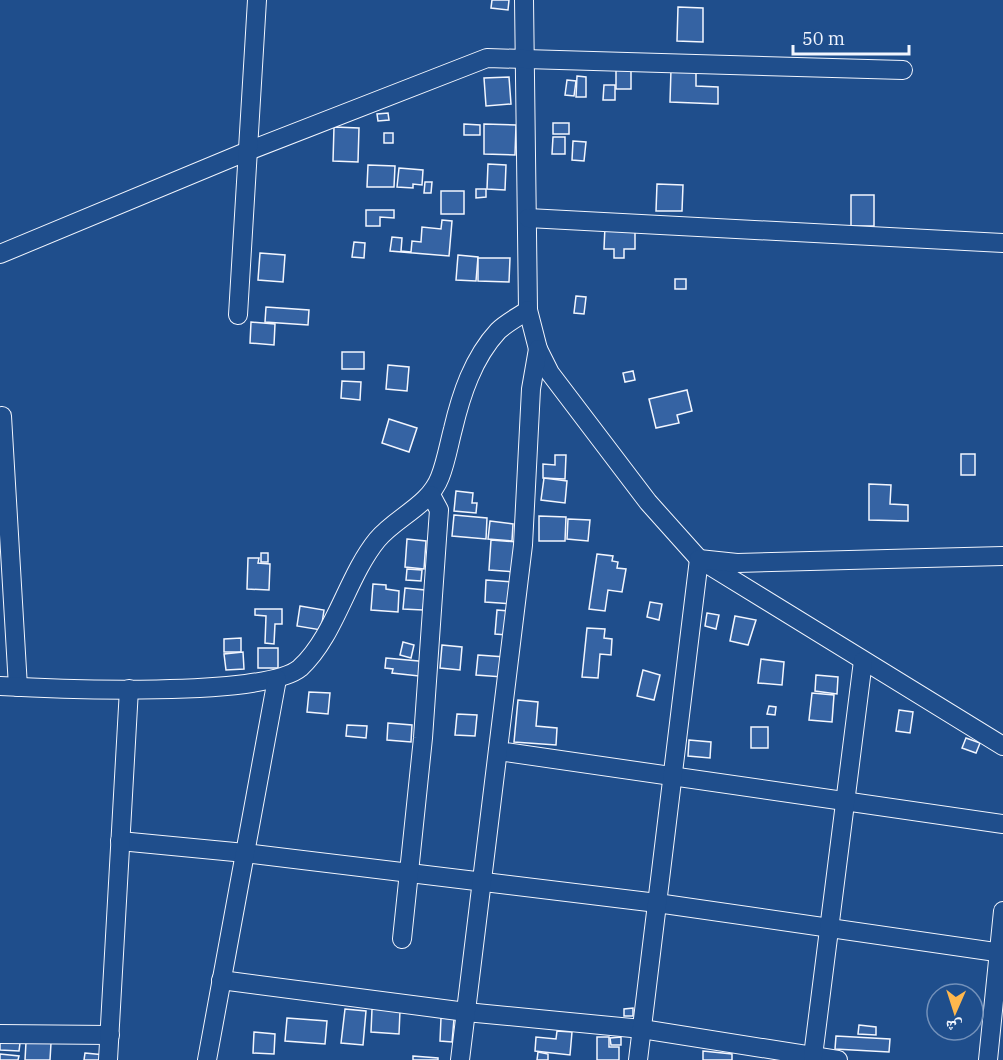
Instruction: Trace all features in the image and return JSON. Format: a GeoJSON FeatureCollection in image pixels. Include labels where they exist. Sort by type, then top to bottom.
{"type":"FeatureCollection","features":[{"type":"Feature","properties":{"kind":"street"},"geometry":{"type":"LineString","coordinates":[[238,315],[257,0]]}},
{"type":"Feature","properties":{"kind":"street"},"geometry":{"type":"LineString","coordinates":[[524,0],[528,310],[538,349],[550,373],[648,502],[699,559],[1003,746]]}},
{"type":"Feature","properties":{"kind":"street"},"geometry":{"type":"LineString","coordinates":[[0,254],[248,151],[487,58],[524,57],[903,70]]}},
{"type":"Feature","properties":{"kind":"street"},"geometry":{"type":"LineString","coordinates":[[528,218],[1003,243]]}},
{"type":"Feature","properties":{"kind":"street"},"geometry":{"type":"LineString","coordinates":[[2,416],[9,687],[129,689],[256,684],[277,679],[298,669],[314,653],[376,541],[430,495],[441,477],[461,395],[473,369],[498,331],[528,310]]}},
{"type":"Feature","properties":{"kind":"street"},"geometry":{"type":"LineString","coordinates":[[460,1060],[523,545],[531,389],[538,349]]}},
{"type":"Feature","properties":{"kind":"street"},"geometry":{"type":"LineString","coordinates":[[402,939],[423,738],[440,510],[430,495]]}},
{"type":"Feature","properties":{"kind":"street"},"geometry":{"type":"LineString","coordinates":[[699,559],[737,563],[1003,556]]}},
{"type":"Feature","properties":{"kind":"street"},"geometry":{"type":"LineString","coordinates":[[638,1060],[699,559]]}},
{"type":"Feature","properties":{"kind":"street"},"geometry":{"type":"LineString","coordinates":[[813,1056],[863,661]]}},
{"type":"Feature","properties":{"kind":"street"},"geometry":{"type":"LineString","coordinates":[[207,1060],[277,679]]}},
{"type":"Feature","properties":{"kind":"street"},"geometry":{"type":"LineString","coordinates":[[108,1060],[129,689]]}},
{"type":"Feature","properties":{"kind":"street"},"geometry":{"type":"LineString","coordinates":[[498,751],[1003,824]]}},
{"type":"Feature","properties":{"kind":"street"},"geometry":{"type":"LineString","coordinates":[[120,841],[245,853],[657,903],[1001,953]]}},
{"type":"Feature","properties":{"kind":"street"},"geometry":{"type":"LineString","coordinates":[[988,1060],[1001,953],[1003,911]]}},
{"type":"Feature","properties":{"kind":"street"},"geometry":{"type":"LineString","coordinates":[[221,980],[466,1012],[642,1029],[838,1060]]}},
{"type":"Feature","properties":{"kind":"street"},"geometry":{"type":"LineString","coordinates":[[0,1034],[110,1035]]}},
{"type":"Feature","properties":{"kind":"building"},"geometry":{"type":"Polygon","coordinates":[[[492,0],[509,0],[508,10],[491,8],[492,0]]]}},
{"type":"Feature","properties":{"kind":"building"},"geometry":{"type":"Polygon","coordinates":[[[678,7],[703,8],[703,42],[677,41],[678,7]]]}},
{"type":"Feature","properties":{"kind":"building"},"geometry":{"type":"Polygon","coordinates":[[[616,68],[631,68],[631,89],[616,89],[616,68]]]}},
{"type":"Feature","properties":{"kind":"building"},"geometry":{"type":"Polygon","coordinates":[[[671,69],[696,70],[696,86],[718,87],[718,104],[670,102],[671,69]]]}},
{"type":"Feature","properties":{"kind":"building"},"geometry":{"type":"Polygon","coordinates":[[[577,76],[586,77],[586,97],[576,97],[577,76]]]}},
{"type":"Feature","properties":{"kind":"building"},"geometry":{"type":"Polygon","coordinates":[[[509,77],[511,104],[486,106],[484,78],[509,77]]]}},
{"type":"Feature","properties":{"kind":"building"},"geometry":{"type":"Polygon","coordinates":[[[567,80],[576,81],[574,96],[565,95],[567,80]]]}},
{"type":"Feature","properties":{"kind":"building"},"geometry":{"type":"Polygon","coordinates":[[[604,85],[615,85],[615,100],[603,100],[604,85]]]}},
{"type":"Feature","properties":{"kind":"building"},"geometry":{"type":"Polygon","coordinates":[[[388,113],[389,120],[378,121],[377,114],[388,113]]]}},
{"type":"Feature","properties":{"kind":"building"},"geometry":{"type":"Polygon","coordinates":[[[553,123],[569,123],[569,134],[553,134],[553,123]]]}},
{"type":"Feature","properties":{"kind":"building"},"geometry":{"type":"Polygon","coordinates":[[[464,124],[480,125],[480,135],[464,135],[464,124]]]}},
{"type":"Feature","properties":{"kind":"building"},"geometry":{"type":"Polygon","coordinates":[[[484,124],[516,125],[515,155],[484,154],[484,124]]]}},
{"type":"Feature","properties":{"kind":"building"},"geometry":{"type":"Polygon","coordinates":[[[334,127],[359,128],[358,162],[333,161],[334,127]]]}},
{"type":"Feature","properties":{"kind":"building"},"geometry":{"type":"Polygon","coordinates":[[[384,133],[393,133],[393,143],[384,143],[384,133]]]}},
{"type":"Feature","properties":{"kind":"building"},"geometry":{"type":"Polygon","coordinates":[[[553,137],[565,137],[565,154],[552,154],[553,137]]]}},
{"type":"Feature","properties":{"kind":"building"},"geometry":{"type":"Polygon","coordinates":[[[573,141],[586,142],[584,161],[572,160],[573,141]]]}},
{"type":"Feature","properties":{"kind":"building"},"geometry":{"type":"Polygon","coordinates":[[[488,164],[506,165],[505,190],[487,189],[488,164]]]}},
{"type":"Feature","properties":{"kind":"building"},"geometry":{"type":"Polygon","coordinates":[[[368,165],[395,166],[394,187],[367,187],[368,165]]]}},
{"type":"Feature","properties":{"kind":"building"},"geometry":{"type":"Polygon","coordinates":[[[399,168],[423,170],[422,185],[413,184],[413,188],[397,187],[399,168]]]}},
{"type":"Feature","properties":{"kind":"building"},"geometry":{"type":"Polygon","coordinates":[[[425,182],[432,182],[431,193],[424,193],[425,182]]]}},
{"type":"Feature","properties":{"kind":"building"},"geometry":{"type":"Polygon","coordinates":[[[657,184],[683,185],[682,211],[656,211],[657,184]]]}},
{"type":"Feature","properties":{"kind":"building"},"geometry":{"type":"Polygon","coordinates":[[[476,189],[486,189],[486,197],[476,198],[476,189]]]}},
{"type":"Feature","properties":{"kind":"building"},"geometry":{"type":"Polygon","coordinates":[[[441,191],[464,191],[464,214],[441,214],[441,191]]]}},
{"type":"Feature","properties":{"kind":"building"},"geometry":{"type":"Polygon","coordinates":[[[851,195],[874,195],[874,226],[851,226],[851,195]]]}},
{"type":"Feature","properties":{"kind":"building"},"geometry":{"type":"Polygon","coordinates":[[[366,210],[394,210],[394,218],[380,217],[380,226],[366,226],[366,210]]]}},
{"type":"Feature","properties":{"kind":"building"},"geometry":{"type":"Polygon","coordinates":[[[442,220],[452,221],[449,256],[390,251],[392,237],[402,238],[401,251],[411,252],[412,241],[421,242],[422,227],[441,229],[442,220]]]}},
{"type":"Feature","properties":{"kind":"building"},"geometry":{"type":"Polygon","coordinates":[[[605,226],[635,227],[635,249],[624,249],[624,258],[614,258],[614,249],[604,249],[605,226]]]}},
{"type":"Feature","properties":{"kind":"building"},"geometry":{"type":"Polygon","coordinates":[[[354,242],[365,243],[364,258],[352,257],[354,242]]]}},
{"type":"Feature","properties":{"kind":"building"},"geometry":{"type":"Polygon","coordinates":[[[260,253],[285,255],[283,282],[258,280],[260,253]]]}},
{"type":"Feature","properties":{"kind":"building"},"geometry":{"type":"Polygon","coordinates":[[[458,255],[478,257],[476,281],[456,280],[458,255]]]}},
{"type":"Feature","properties":{"kind":"building"},"geometry":{"type":"Polygon","coordinates":[[[478,258],[510,258],[509,282],[478,281],[478,258]]]}},
{"type":"Feature","properties":{"kind":"building"},"geometry":{"type":"Polygon","coordinates":[[[675,279],[686,279],[686,289],[675,289],[675,279]]]}},
{"type":"Feature","properties":{"kind":"building"},"geometry":{"type":"Polygon","coordinates":[[[576,296],[586,297],[584,314],[574,313],[576,296]]]}},
{"type":"Feature","properties":{"kind":"building"},"geometry":{"type":"Polygon","coordinates":[[[266,307],[309,310],[308,325],[265,322],[266,307]]]}},
{"type":"Feature","properties":{"kind":"building"},"geometry":{"type":"Polygon","coordinates":[[[251,322],[275,324],[274,345],[250,343],[251,322]]]}},
{"type":"Feature","properties":{"kind":"building"},"geometry":{"type":"Polygon","coordinates":[[[342,352],[364,352],[364,369],[342,369],[342,352]]]}},
{"type":"Feature","properties":{"kind":"building"},"geometry":{"type":"Polygon","coordinates":[[[388,365],[409,367],[407,391],[386,389],[388,365]]]}},
{"type":"Feature","properties":{"kind":"building"},"geometry":{"type":"Polygon","coordinates":[[[633,371],[635,380],[625,382],[623,373],[633,371]]]}},
{"type":"Feature","properties":{"kind":"building"},"geometry":{"type":"Polygon","coordinates":[[[342,381],[361,382],[360,400],[341,398],[342,381]]]}},
{"type":"Feature","properties":{"kind":"building"},"geometry":{"type":"Polygon","coordinates":[[[687,390],[692,411],[677,415],[679,423],[656,428],[649,399],[687,390]]]}},
{"type":"Feature","properties":{"kind":"building"},"geometry":{"type":"Polygon","coordinates":[[[389,419],[417,428],[409,452],[382,443],[389,419]]]}},
{"type":"Feature","properties":{"kind":"building"},"geometry":{"type":"Polygon","coordinates":[[[961,454],[975,454],[975,475],[961,475],[961,454]]]}},
{"type":"Feature","properties":{"kind":"building"},"geometry":{"type":"Polygon","coordinates":[[[555,455],[566,455],[565,479],[543,478],[543,464],[555,465],[555,455]]]}},
{"type":"Feature","properties":{"kind":"building"},"geometry":{"type":"Polygon","coordinates":[[[544,478],[567,481],[565,503],[541,500],[544,478]]]}},
{"type":"Feature","properties":{"kind":"building"},"geometry":{"type":"Polygon","coordinates":[[[869,484],[891,485],[890,504],[908,505],[908,521],[869,520],[869,484]]]}},
{"type":"Feature","properties":{"kind":"building"},"geometry":{"type":"Polygon","coordinates":[[[456,491],[473,493],[472,503],[477,503],[476,513],[454,511],[456,491]]]}},
{"type":"Feature","properties":{"kind":"building"},"geometry":{"type":"Polygon","coordinates":[[[454,515],[487,518],[486,539],[452,536],[454,515]]]}},
{"type":"Feature","properties":{"kind":"building"},"geometry":{"type":"Polygon","coordinates":[[[539,516],[566,517],[565,541],[539,541],[539,516]]]}},
{"type":"Feature","properties":{"kind":"building"},"geometry":{"type":"Polygon","coordinates":[[[568,519],[590,520],[588,541],[567,539],[568,519]]]}},
{"type":"Feature","properties":{"kind":"building"},"geometry":{"type":"Polygon","coordinates":[[[490,521],[513,524],[512,541],[488,539],[490,521]]]}},
{"type":"Feature","properties":{"kind":"building"},"geometry":{"type":"Polygon","coordinates":[[[407,539],[426,541],[424,569],[405,567],[407,539]]]}},
{"type":"Feature","properties":{"kind":"building"},"geometry":{"type":"Polygon","coordinates":[[[491,540],[518,542],[515,572],[489,570],[491,540]]]}},
{"type":"Feature","properties":{"kind":"building"},"geometry":{"type":"Polygon","coordinates":[[[261,553],[268,553],[268,562],[261,562],[261,553]]]}},
{"type":"Feature","properties":{"kind":"building"},"geometry":{"type":"Polygon","coordinates":[[[597,554],[613,556],[612,561],[618,562],[617,568],[626,569],[622,592],[608,590],[605,611],[589,609],[597,554]]]}},
{"type":"Feature","properties":{"kind":"building"},"geometry":{"type":"Polygon","coordinates":[[[248,558],[259,558],[258,563],[270,564],[269,590],[247,589],[248,558]]]}},
{"type":"Feature","properties":{"kind":"building"},"geometry":{"type":"Polygon","coordinates":[[[407,569],[422,570],[421,581],[406,580],[407,569]]]}},
{"type":"Feature","properties":{"kind":"building"},"geometry":{"type":"Polygon","coordinates":[[[486,580],[513,582],[512,604],[485,602],[486,580]]]}},
{"type":"Feature","properties":{"kind":"building"},"geometry":{"type":"Polygon","coordinates":[[[373,584],[386,585],[386,589],[399,591],[398,612],[371,610],[373,584]]]}},
{"type":"Feature","properties":{"kind":"building"},"geometry":{"type":"Polygon","coordinates":[[[405,588],[425,590],[423,610],[403,609],[405,588]]]}},
{"type":"Feature","properties":{"kind":"building"},"geometry":{"type":"Polygon","coordinates":[[[650,602],[662,604],[659,620],[647,617],[650,602]]]}},
{"type":"Feature","properties":{"kind":"building"},"geometry":{"type":"Polygon","coordinates":[[[300,606],[324,610],[321,630],[297,626],[300,606]]]}},
{"type":"Feature","properties":{"kind":"building"},"geometry":{"type":"Polygon","coordinates":[[[255,609],[282,609],[282,624],[275,624],[274,644],[265,643],[266,616],[255,615],[255,609]]]}},
{"type":"Feature","properties":{"kind":"building"},"geometry":{"type":"Polygon","coordinates":[[[497,610],[509,611],[507,635],[495,634],[497,610]]]}},
{"type":"Feature","properties":{"kind":"building"},"geometry":{"type":"Polygon","coordinates":[[[707,613],[719,615],[716,629],[705,626],[707,613]]]}},
{"type":"Feature","properties":{"kind":"building"},"geometry":{"type":"Polygon","coordinates":[[[735,616],[756,620],[748,645],[730,641],[735,616]]]}},
{"type":"Feature","properties":{"kind":"building"},"geometry":{"type":"Polygon","coordinates":[[[587,628],[605,629],[604,638],[612,639],[611,655],[600,654],[598,678],[582,677],[587,628]]]}},
{"type":"Feature","properties":{"kind":"building"},"geometry":{"type":"Polygon","coordinates":[[[241,638],[241,652],[224,652],[224,639],[241,638]]]}},
{"type":"Feature","properties":{"kind":"building"},"geometry":{"type":"Polygon","coordinates":[[[403,642],[414,645],[411,658],[400,655],[403,642]]]}},
{"type":"Feature","properties":{"kind":"building"},"geometry":{"type":"Polygon","coordinates":[[[442,645],[462,647],[460,670],[440,668],[442,645]]]}},
{"type":"Feature","properties":{"kind":"building"},"geometry":{"type":"Polygon","coordinates":[[[258,648],[278,648],[278,668],[258,668],[258,648]]]}},
{"type":"Feature","properties":{"kind":"building"},"geometry":{"type":"Polygon","coordinates":[[[243,652],[244,669],[226,670],[224,654],[243,652]]]}},
{"type":"Feature","properties":{"kind":"building"},"geometry":{"type":"Polygon","coordinates":[[[478,655],[505,657],[503,677],[476,675],[478,655]]]}},
{"type":"Feature","properties":{"kind":"building"},"geometry":{"type":"Polygon","coordinates":[[[386,658],[429,662],[428,677],[392,673],[393,669],[385,668],[386,658]]]}},
{"type":"Feature","properties":{"kind":"building"},"geometry":{"type":"Polygon","coordinates":[[[761,659],[784,662],[782,685],[758,683],[761,659]]]}},
{"type":"Feature","properties":{"kind":"building"},"geometry":{"type":"Polygon","coordinates":[[[643,670],[660,675],[654,700],[637,696],[643,670]]]}},
{"type":"Feature","properties":{"kind":"building"},"geometry":{"type":"Polygon","coordinates":[[[816,675],[838,677],[837,694],[815,691],[816,675]]]}},
{"type":"Feature","properties":{"kind":"building"},"geometry":{"type":"Polygon","coordinates":[[[309,692],[330,693],[328,714],[307,712],[309,692]]]}},
{"type":"Feature","properties":{"kind":"building"},"geometry":{"type":"Polygon","coordinates":[[[812,693],[834,695],[832,722],[809,720],[812,693]]]}},
{"type":"Feature","properties":{"kind":"building"},"geometry":{"type":"Polygon","coordinates":[[[518,700],[538,702],[536,726],[557,728],[556,745],[514,742],[518,700]]]}},
{"type":"Feature","properties":{"kind":"building"},"geometry":{"type":"Polygon","coordinates":[[[769,706],[776,707],[775,715],[767,714],[769,706]]]}},
{"type":"Feature","properties":{"kind":"building"},"geometry":{"type":"Polygon","coordinates":[[[899,710],[913,712],[910,733],[896,731],[899,710]]]}},
{"type":"Feature","properties":{"kind":"building"},"geometry":{"type":"Polygon","coordinates":[[[457,714],[477,715],[475,736],[455,735],[457,714]]]}},
{"type":"Feature","properties":{"kind":"building"},"geometry":{"type":"Polygon","coordinates":[[[388,723],[412,725],[411,742],[387,740],[388,723]]]}},
{"type":"Feature","properties":{"kind":"building"},"geometry":{"type":"Polygon","coordinates":[[[347,725],[367,726],[366,738],[346,736],[347,725]]]}},
{"type":"Feature","properties":{"kind":"building"},"geometry":{"type":"Polygon","coordinates":[[[751,727],[768,727],[768,748],[751,748],[751,727]]]}},
{"type":"Feature","properties":{"kind":"building"},"geometry":{"type":"Polygon","coordinates":[[[966,738],[980,743],[976,753],[962,748],[966,738]]]}},
{"type":"Feature","properties":{"kind":"building"},"geometry":{"type":"Polygon","coordinates":[[[689,740],[711,742],[710,758],[688,756],[689,740]]]}},
{"type":"Feature","properties":{"kind":"building"},"geometry":{"type":"Polygon","coordinates":[[[633,1008],[633,1016],[624,1016],[624,1009],[633,1008]]]}},
{"type":"Feature","properties":{"kind":"building"},"geometry":{"type":"Polygon","coordinates":[[[345,1009],[366,1011],[363,1045],[341,1043],[345,1009]]]}},
{"type":"Feature","properties":{"kind":"building"},"geometry":{"type":"Polygon","coordinates":[[[372,1009],[400,1011],[399,1034],[371,1032],[372,1009]]]}},
{"type":"Feature","properties":{"kind":"building"},"geometry":{"type":"Polygon","coordinates":[[[287,1018],[327,1021],[325,1044],[285,1041],[287,1018]]]}},
{"type":"Feature","properties":{"kind":"building"},"geometry":{"type":"Polygon","coordinates":[[[441,1018],[454,1019],[452,1042],[440,1041],[441,1018]]]}},
{"type":"Feature","properties":{"kind":"building"},"geometry":{"type":"Polygon","coordinates":[[[859,1025],[876,1027],[876,1035],[858,1034],[859,1025]]]}},
{"type":"Feature","properties":{"kind":"building"},"geometry":{"type":"Polygon","coordinates":[[[557,1031],[572,1032],[570,1055],[535,1051],[536,1037],[556,1039],[557,1031]]]}},
{"type":"Feature","properties":{"kind":"building"},"geometry":{"type":"Polygon","coordinates":[[[254,1032],[275,1034],[274,1054],[253,1053],[254,1032]]]}},
{"type":"Feature","properties":{"kind":"building"},"geometry":{"type":"Polygon","coordinates":[[[836,1036],[890,1039],[889,1052],[835,1049],[836,1036]]]}},
{"type":"Feature","properties":{"kind":"building"},"geometry":{"type":"Polygon","coordinates":[[[597,1037],[609,1037],[609,1047],[619,1047],[619,1060],[597,1060],[597,1037]]]}},
{"type":"Feature","properties":{"kind":"building"},"geometry":{"type":"Polygon","coordinates":[[[621,1037],[621,1045],[611,1045],[610,1038],[621,1037]]]}},
{"type":"Feature","properties":{"kind":"building"},"geometry":{"type":"Polygon","coordinates":[[[0,1042],[20,1043],[19,1051],[0,1050],[0,1042]]]}},
{"type":"Feature","properties":{"kind":"building"},"geometry":{"type":"Polygon","coordinates":[[[26,1042],[51,1043],[50,1060],[25,1060],[26,1042]]]}},
{"type":"Feature","properties":{"kind":"building"},"geometry":{"type":"Polygon","coordinates":[[[703,1051],[732,1054],[732,1060],[703,1060],[703,1051]]]}},
{"type":"Feature","properties":{"kind":"building"},"geometry":{"type":"Polygon","coordinates":[[[538,1052],[548,1054],[548,1060],[537,1060],[538,1052]]]}},
{"type":"Feature","properties":{"kind":"building"},"geometry":{"type":"Polygon","coordinates":[[[85,1053],[105,1055],[105,1060],[84,1060],[85,1053]]]}},
{"type":"Feature","properties":{"kind":"building"},"geometry":{"type":"Polygon","coordinates":[[[0,1054],[19,1056],[18,1060],[0,1060],[0,1054]]]}},
{"type":"Feature","properties":{"kind":"building"},"geometry":{"type":"Polygon","coordinates":[[[413,1056],[438,1058],[438,1060],[413,1060],[413,1056]]]}}]}
